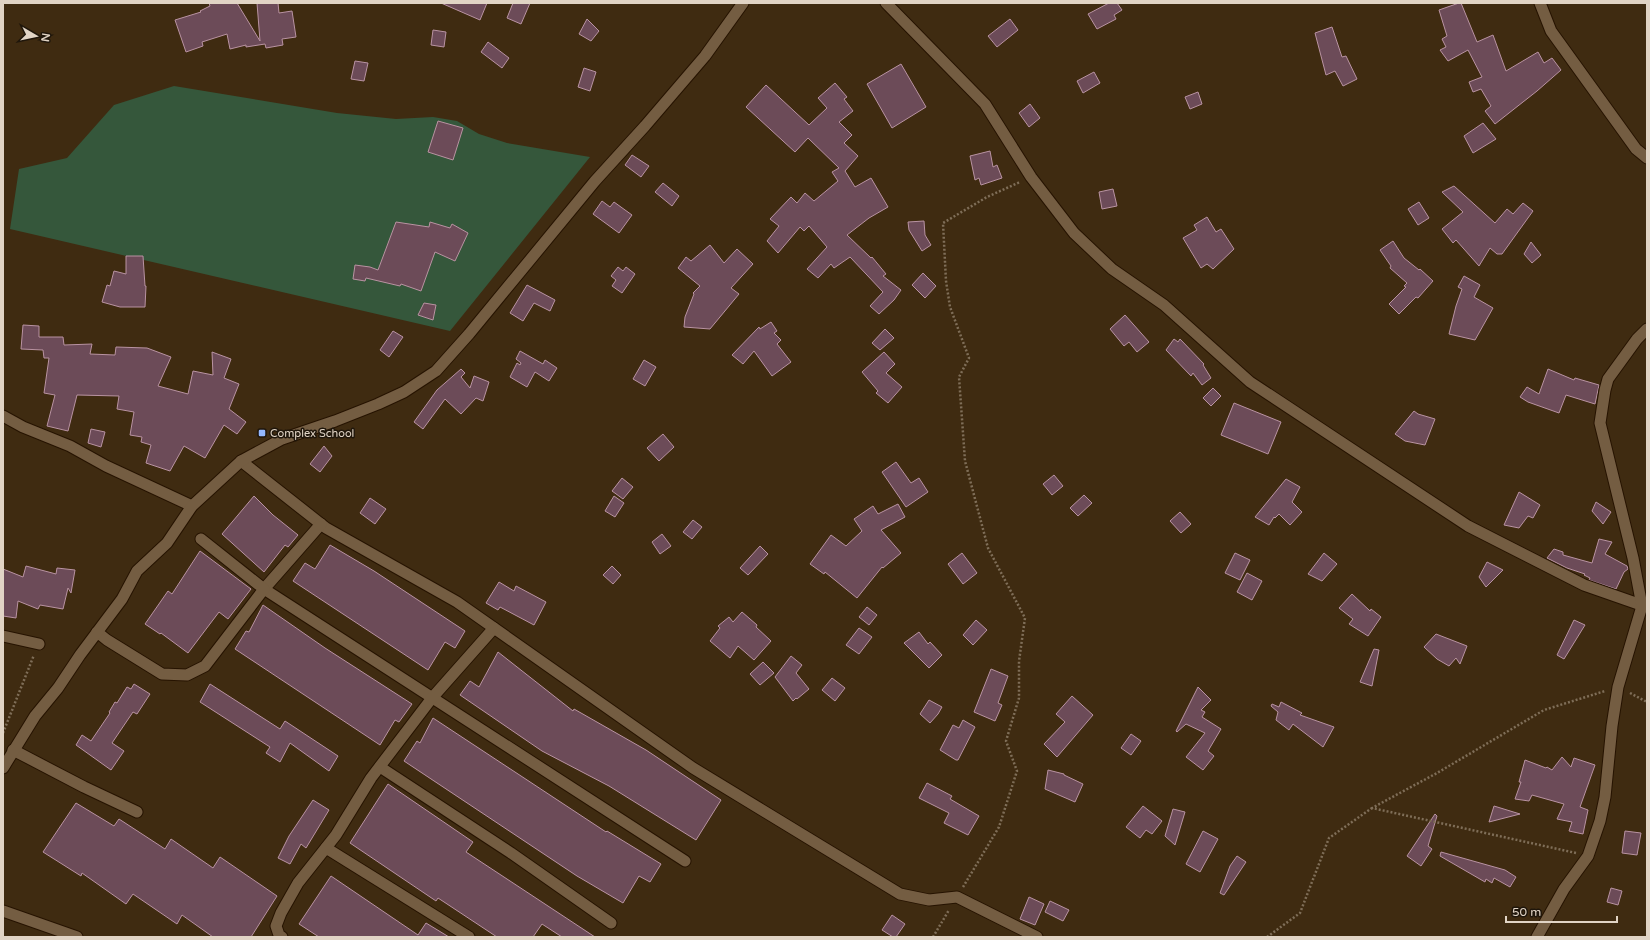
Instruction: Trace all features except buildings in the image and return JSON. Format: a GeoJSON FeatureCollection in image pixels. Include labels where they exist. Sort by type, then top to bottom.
{"type":"FeatureCollection","features":[{"type":"Feature","properties":{"kind":"street"},"geometry":{"type":"LineString","coordinates":[[3,768],[35,716],[58,688],[80,655],[122,599],[137,572],[167,543],[192,506],[240,461],[282,439],[335,421],[378,404],[404,392],[436,371],[469,334],[595,181],[645,126],[705,56],[743,3]]}},
{"type":"Feature","properties":{"kind":"street"},"geometry":{"type":"LineString","coordinates":[[886,3],[985,104],[1031,177],[1074,233],[1112,269],[1164,305],[1250,382],[1468,526],[1584,585],[1645,607]]}},
{"type":"Feature","properties":{"kind":"street"},"geometry":{"type":"LineString","coordinates":[[1540,3],[1551,31],[1636,149],[1647,158]]}},
{"type":"Feature","properties":{"kind":"street"},"geometry":{"type":"LineString","coordinates":[[1537,937],[1564,889],[1588,856],[1600,821],[1605,797],[1612,726],[1618,687],[1645,607],[1600,424],[1608,379],[1637,339],[1647,329]]}},
{"type":"Feature","properties":{"kind":"street"},"geometry":{"type":"LineString","coordinates":[[3,416],[23,427],[70,446],[106,466],[192,506]]}},
{"type":"Feature","properties":{"kind":"street"},"geometry":{"type":"LineString","coordinates":[[240,461],[321,524],[457,602],[694,768],[900,894],[929,900],[957,897],[1037,937]]}},
{"type":"Feature","properties":{"kind":"street"},"geometry":{"type":"LineString","coordinates":[[97,632],[107,640],[162,674],[187,675],[205,666],[264,589],[321,524]]}},
{"type":"Feature","properties":{"kind":"street"},"geometry":{"type":"LineString","coordinates":[[201,539],[264,589],[685,860]]}},
{"type":"Feature","properties":{"kind":"street"},"geometry":{"type":"LineString","coordinates":[[282,937],[279,935],[276,926],[281,913],[298,883],[336,835],[371,778],[432,698],[494,628]]}},
{"type":"Feature","properties":{"kind":"street"},"geometry":{"type":"LineString","coordinates":[[3,636],[39,644]]}},
{"type":"Feature","properties":{"kind":"street"},"geometry":{"type":"LineString","coordinates":[[13,750],[84,787],[137,812]]}},
{"type":"Feature","properties":{"kind":"street"},"geometry":{"type":"LineString","coordinates":[[380,767],[511,853],[611,923]]}},
{"type":"Feature","properties":{"kind":"street"},"geometry":{"type":"LineString","coordinates":[[326,848],[469,937]]}},
{"type":"Feature","properties":{"kind":"street"},"geometry":{"type":"LineString","coordinates":[[3,911],[77,937]]}},
{"type":"Feature","properties":{"kind":"path"},"geometry":{"type":"LineString","coordinates":[[933,937],[999,827],[1017,771],[1006,741],[1019,698],[1019,662],[1025,618],[988,548],[965,461],[959,377],[969,358],[950,307],[946,281],[943,223],[987,197],[1031,177]]}},
{"type":"Feature","properties":{"kind":"path"},"geometry":{"type":"LineString","coordinates":[[3,732],[39,644]]}},
{"type":"Feature","properties":{"kind":"path"},"geometry":{"type":"LineString","coordinates":[[1267,937],[1300,913],[1329,838],[1372,808],[1437,773],[1544,710],[1618,687],[1647,702]]}},
{"type":"Feature","properties":{"kind":"path"},"geometry":{"type":"LineString","coordinates":[[1372,808],[1588,856]]}},
{"type":"Feature","properties":{"kind":"green space"},"geometry":{"type":"Polygon","coordinates":[[[174,86],[337,113],[396,119],[433,117],[457,121],[479,134],[507,143],[590,157],[450,331],[10,229],[19,169],[67,158],[114,105],[174,86]]]}},
{"type":"Feature","properties":{"kind":"place","name":"Complex School"},"geometry":{"type":"Point","coordinates":[262,433]}}]}
